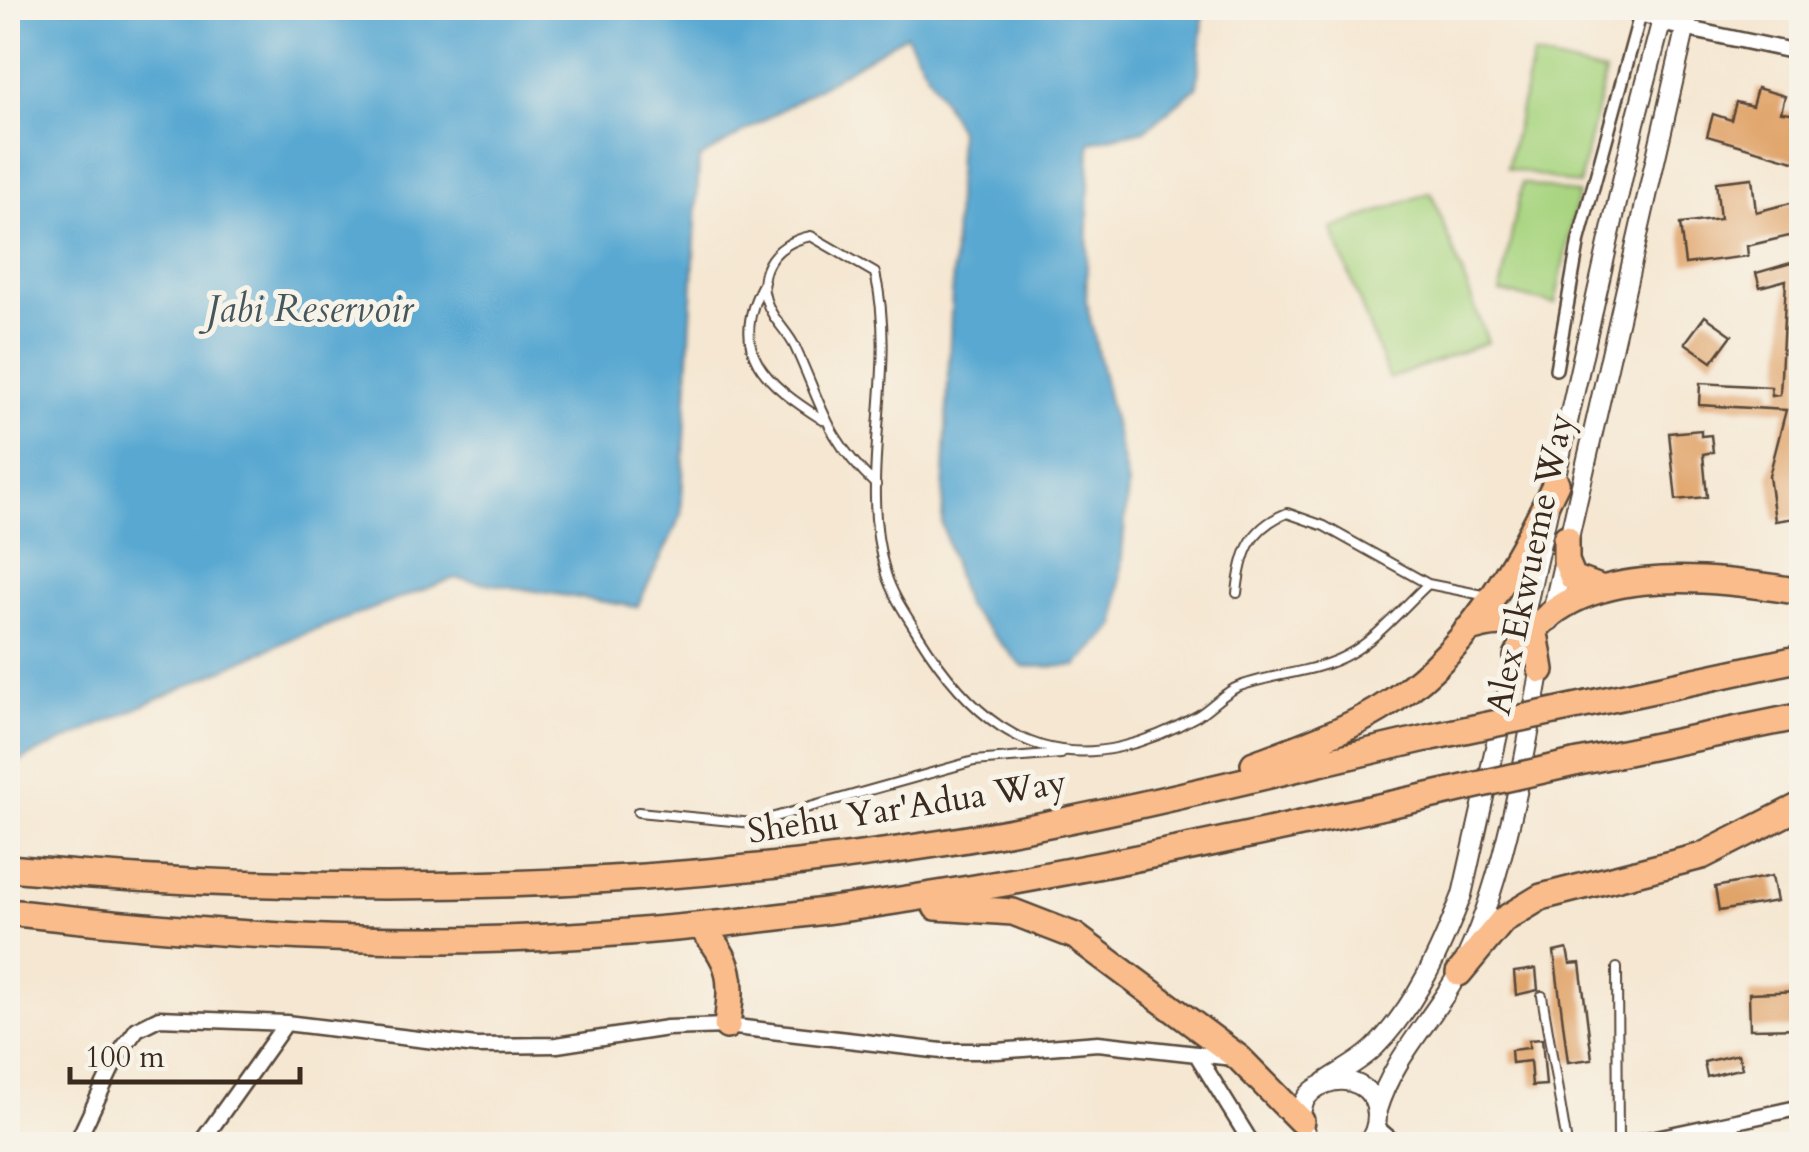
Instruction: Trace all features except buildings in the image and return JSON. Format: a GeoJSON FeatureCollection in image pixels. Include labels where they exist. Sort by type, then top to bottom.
{"type":"FeatureCollection","features":[{"type":"Feature","properties":{"kind":"highway"},"geometry":{"type":"LineString","coordinates":[[1165,798],[1310,744],[1381,709],[1408,690],[1467,630],[1491,599],[1526,546],[1556,483]]}},
{"type":"Feature","properties":{"kind":"highway"},"geometry":{"type":"LineString","coordinates":[[1566,538],[1566,561],[1573,578],[1603,589]]}},
{"type":"Feature","properties":{"kind":"highway"},"geometry":{"type":"LineString","coordinates":[[1517,657],[1527,630],[1551,612],[1603,589],[1707,580],[1802,592]]}},
{"type":"Feature","properties":{"kind":"highway"},"geometry":{"type":"LineString","coordinates":[[1467,630],[1496,623],[1527,630],[1540,648],[1541,670]]}},
{"type":"Feature","properties":{"kind":"highway","name":"Shehu Yar'Adua Way"},"geometry":{"type":"LineString","coordinates":[[8,868],[248,884],[504,884],[614,878],[890,850],[1165,798],[1802,658]]}},
{"type":"Feature","properties":{"kind":"highway"},"geometry":{"type":"LineString","coordinates":[[8,912],[149,928],[357,940],[586,936],[700,926],[1098,868],[1802,716]]}},
{"type":"Feature","properties":{"kind":"highway"},"geometry":{"type":"LineString","coordinates":[[1459,973],[1504,920],[1540,897],[1702,856],[1802,805]]}},
{"type":"Feature","properties":{"kind":"highway"},"geometry":{"type":"LineString","coordinates":[[830,910],[978,908],[1034,918],[1093,948],[1239,1058],[1304,1135]]}},
{"type":"Feature","properties":{"kind":"highway"},"geometry":{"type":"LineString","coordinates":[[700,926],[718,945],[733,978],[727,1026]]}},
{"type":"Feature","properties":{"kind":"street","name":"Alex Ekwueme Way"},"geometry":{"type":"LineString","coordinates":[[1366,1144],[1391,1071],[1459,973],[1488,901],[1541,670],[1566,538],[1690,8]]}},
{"type":"Feature","properties":{"kind":"street"},"geometry":{"type":"LineString","coordinates":[[1556,369],[1579,239],[1640,12]]}},
{"type":"Feature","properties":{"kind":"street"},"geometry":{"type":"LineString","coordinates":[[1662,15],[1683,30],[1802,53]]}},
{"type":"Feature","properties":{"kind":"street","name":"Alex Ekwueme Way"},"geometry":{"type":"LineString","coordinates":[[1527,630],[1556,483],[1662,15]]}},
{"type":"Feature","properties":{"kind":"street","name":"Alex Ekwueme Way"},"geometry":{"type":"LineString","coordinates":[[1326,1082],[1374,1048],[1396,1023],[1449,928],[1470,863],[1517,657]]}},
{"type":"Feature","properties":{"kind":"street"},"geometry":{"type":"LineString","coordinates":[[76,1144],[118,1054],[137,1029],[160,1018],[286,1023],[425,1042],[522,1047],[667,1028],[727,1026],[942,1050],[997,1052],[1098,1042],[1239,1058]]}},
{"type":"Feature","properties":{"kind":"street"},"geometry":{"type":"LineString","coordinates":[[200,1144],[286,1023]]}},
{"type":"Feature","properties":{"kind":"street"},"geometry":{"type":"LineString","coordinates":[[1197,1055],[1252,1144]]}},
{"type":"Feature","properties":{"kind":"street"},"geometry":{"type":"LineString","coordinates":[[1304,1135],[1306,1100],[1326,1082],[1350,1082],[1362,1088],[1376,1118],[1396,1144]]}},
{"type":"Feature","properties":{"kind":"street"},"geometry":{"type":"LineString","coordinates":[[1628,1144],[1802,1107]]}},
{"type":"Feature","properties":{"kind":"street"},"geometry":{"type":"LineString","coordinates":[[1732,1122],[1732,1144]]}},
{"type":"Feature","properties":{"kind":"lane"},"geometry":{"type":"LineString","coordinates":[[1608,8],[1662,15]]}},
{"type":"Feature","properties":{"kind":"lane"},"geometry":{"type":"LineString","coordinates":[[823,420],[780,389],[750,350],[746,322],[770,261],[786,241],[811,236],[876,274],[883,307],[885,370],[878,422],[876,516],[886,576],[939,668],[971,706],[1016,736],[1046,748],[1081,753]]}},
{"type":"Feature","properties":{"kind":"lane"},"geometry":{"type":"LineString","coordinates":[[764,282],[771,312],[794,344],[823,420],[847,458],[876,485]]}},
{"type":"Feature","properties":{"kind":"lane"},"geometry":{"type":"LineString","coordinates":[[1237,593],[1244,548],[1258,529],[1286,513],[1324,526],[1428,584],[1480,592],[1491,599]]}},
{"type":"Feature","properties":{"kind":"lane"},"geometry":{"type":"LineString","coordinates":[[638,812],[754,823],[974,761],[1121,747],[1198,715],[1237,686],[1269,681],[1350,654],[1428,584]]}},
{"type":"Feature","properties":{"kind":"lane"},"geometry":{"type":"LineString","coordinates":[[1617,968],[1618,1144]]}},
{"type":"Feature","properties":{"kind":"lane"},"geometry":{"type":"LineString","coordinates":[[1542,996],[1567,1144]]}},
{"type":"Feature","properties":{"kind":"green space"},"geometry":{"type":"Polygon","coordinates":[[[1533,56],[1605,73],[1579,185],[1507,168],[1533,56]]]}},
{"type":"Feature","properties":{"kind":"green space"},"geometry":{"type":"Polygon","coordinates":[[[1522,183],[1578,194],[1555,304],[1500,292],[1522,183]]]}},
{"type":"Feature","properties":{"kind":"green space"},"geometry":{"type":"Polygon","coordinates":[[[1431,192],[1488,342],[1389,379],[1332,229],[1431,192]]]}},
{"type":"Feature","properties":{"kind":"water","name":"Jabi Reservoir"},"geometry":{"type":"Polygon","coordinates":[[[8,8],[1204,8],[1197,87],[1145,130],[1090,142],[1086,301],[1128,485],[1116,625],[1076,666],[1023,667],[965,605],[942,524],[959,130],[906,35],[699,159],[681,516],[637,607],[455,578],[291,639],[15,763],[8,752],[8,8]]]}}]}
